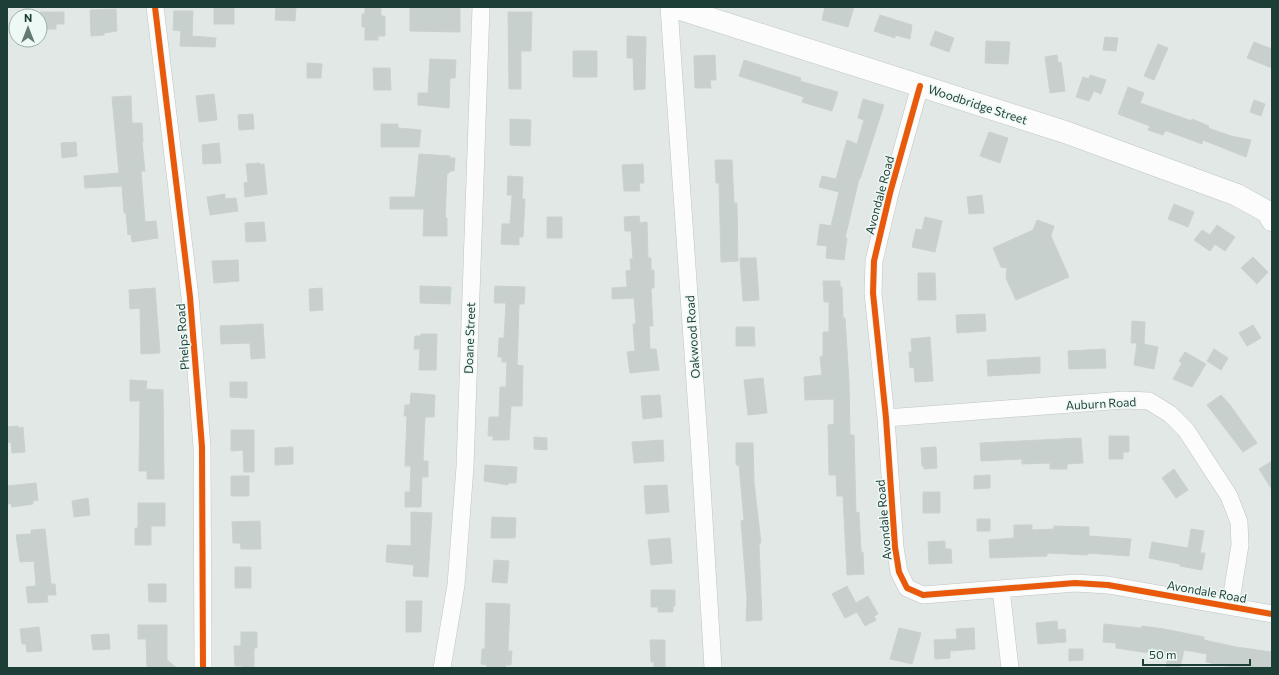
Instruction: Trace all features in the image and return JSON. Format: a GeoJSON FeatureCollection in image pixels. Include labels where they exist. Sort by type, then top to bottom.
{"type":"FeatureCollection","features":[{"type":"Feature","properties":{"kind":"main road","name":"Woodbridge Street"},"geometry":{"type":"LineString","coordinates":[[674,7],[1065,132],[1206,182],[1237,195],[1271,215]]}},
{"type":"Feature","properties":{"kind":"street","name":"Phelps Road"},"geometry":{"type":"LineString","coordinates":[[155,7],[190,298],[202,447],[203,668]]}},
{"type":"Feature","properties":{"kind":"street","name":"Doane Street"},"geometry":{"type":"LineString","coordinates":[[442,668],[456,584],[465,467],[480,7]]}},
{"type":"Feature","properties":{"kind":"street","name":"Oakwood Road"},"geometry":{"type":"LineString","coordinates":[[668,7],[700,454],[713,668]]}},
{"type":"Feature","properties":{"kind":"street","name":"Avondale Road"},"geometry":{"type":"LineString","coordinates":[[920,86],[890,193],[874,261],[873,293],[886,418],[895,547],[899,572],[908,588],[923,595],[1076,583],[1108,585],[1272,614]]}},
{"type":"Feature","properties":{"kind":"street","name":"Auburn Road"},"geometry":{"type":"LineString","coordinates":[[886,418],[1124,400],[1149,401],[1170,414],[1186,430],[1229,496],[1239,522],[1240,545],[1230,606]]}},
{"type":"Feature","properties":{"kind":"street"},"geometry":{"type":"LineString","coordinates":[[1002,590],[1010,668]]}},
{"type":"Feature","properties":{"kind":"building"},"geometry":{"type":"Polygon","coordinates":[[[214,7],[234,7],[234,24],[214,24],[214,7]]]}},
{"type":"Feature","properties":{"kind":"building"},"geometry":{"type":"Polygon","coordinates":[[[276,7],[296,7],[295,21],[275,20],[276,7]]]}},
{"type":"Feature","properties":{"kind":"building"},"geometry":{"type":"Polygon","coordinates":[[[365,7],[381,7],[381,16],[385,16],[385,36],[378,36],[378,40],[365,40],[365,27],[362,27],[362,14],[365,14],[365,7]]]}},
{"type":"Feature","properties":{"kind":"building"},"geometry":{"type":"Polygon","coordinates":[[[410,7],[460,7],[460,32],[410,31],[410,7]]]}},
{"type":"Feature","properties":{"kind":"building"},"geometry":{"type":"Polygon","coordinates":[[[825,7],[854,7],[848,27],[822,20],[825,7]]]}},
{"type":"Feature","properties":{"kind":"building"},"geometry":{"type":"Polygon","coordinates":[[[116,9],[117,31],[104,33],[104,35],[91,36],[90,10],[116,9]]]}},
{"type":"Feature","properties":{"kind":"building"},"geometry":{"type":"Polygon","coordinates":[[[174,11],[193,11],[192,36],[216,38],[215,47],[180,46],[181,31],[173,30],[174,11]]]}},
{"type":"Feature","properties":{"kind":"building"},"geometry":{"type":"Polygon","coordinates":[[[48,12],[64,12],[64,24],[56,24],[56,29],[48,29],[48,12]]]}},
{"type":"Feature","properties":{"kind":"building"},"geometry":{"type":"Polygon","coordinates":[[[508,12],[532,12],[531,51],[521,51],[521,89],[509,89],[508,12]]]}},
{"type":"Feature","properties":{"kind":"building"},"geometry":{"type":"Polygon","coordinates":[[[880,15],[912,25],[910,39],[895,35],[895,38],[874,31],[880,15]]]}},
{"type":"Feature","properties":{"kind":"building"},"geometry":{"type":"Polygon","coordinates":[[[935,31],[954,38],[949,52],[930,45],[935,31]]]}},
{"type":"Feature","properties":{"kind":"building"},"geometry":{"type":"Polygon","coordinates":[[[627,36],[646,37],[645,89],[634,90],[633,58],[627,58],[627,36]]]}},
{"type":"Feature","properties":{"kind":"building"},"geometry":{"type":"Polygon","coordinates":[[[1105,37],[1118,38],[1116,51],[1103,50],[1105,37]]]}},
{"type":"Feature","properties":{"kind":"building"},"geometry":{"type":"Polygon","coordinates":[[[986,41],[1010,42],[1008,64],[985,63],[986,41]]]}},
{"type":"Feature","properties":{"kind":"building"},"geometry":{"type":"Polygon","coordinates":[[[1254,42],[1272,49],[1272,68],[1247,58],[1254,42]]]}},
{"type":"Feature","properties":{"kind":"building"},"geometry":{"type":"Polygon","coordinates":[[[1158,44],[1168,48],[1154,80],[1144,76],[1158,44]]]}},
{"type":"Feature","properties":{"kind":"building"},"geometry":{"type":"Polygon","coordinates":[[[573,51],[597,51],[597,77],[573,77],[573,51]]]}},
{"type":"Feature","properties":{"kind":"building"},"geometry":{"type":"Polygon","coordinates":[[[715,55],[716,80],[710,80],[711,88],[695,88],[694,56],[715,55]]]}},
{"type":"Feature","properties":{"kind":"building"},"geometry":{"type":"Polygon","coordinates":[[[1057,55],[1058,63],[1061,62],[1065,91],[1050,93],[1045,57],[1057,55]]]}},
{"type":"Feature","properties":{"kind":"building"},"geometry":{"type":"Polygon","coordinates":[[[430,59],[456,60],[455,78],[450,78],[449,108],[418,105],[418,93],[428,93],[430,59]]]}},
{"type":"Feature","properties":{"kind":"building"},"geometry":{"type":"Polygon","coordinates":[[[744,60],[801,78],[800,81],[838,92],[832,111],[802,102],[804,97],[739,76],[744,60]]]}},
{"type":"Feature","properties":{"kind":"building"},"geometry":{"type":"Polygon","coordinates":[[[307,63],[322,64],[321,78],[307,78],[307,63]]]}},
{"type":"Feature","properties":{"kind":"building"},"geometry":{"type":"Polygon","coordinates":[[[373,68],[390,68],[391,90],[374,90],[373,68]]]}},
{"type":"Feature","properties":{"kind":"building"},"geometry":{"type":"Polygon","coordinates":[[[1090,75],[1106,80],[1101,94],[1094,91],[1089,101],[1076,97],[1083,77],[1089,79],[1090,75]]]}},
{"type":"Feature","properties":{"kind":"building"},"geometry":{"type":"Polygon","coordinates":[[[1128,87],[1144,93],[1140,103],[1192,121],[1192,119],[1209,126],[1208,128],[1231,136],[1251,140],[1246,157],[1203,140],[1202,144],[1167,131],[1165,131],[1163,135],[1148,130],[1150,126],[1118,114],[1128,87]]]}},
{"type":"Feature","properties":{"kind":"building"},"geometry":{"type":"Polygon","coordinates":[[[214,94],[217,120],[199,122],[196,96],[214,94]]]}},
{"type":"Feature","properties":{"kind":"building"},"geometry":{"type":"Polygon","coordinates":[[[131,96],[132,123],[142,123],[145,171],[141,171],[145,222],[156,221],[158,238],[132,242],[131,234],[128,235],[126,213],[124,213],[122,186],[85,188],[84,176],[119,173],[112,97],[131,96]]]}},
{"type":"Feature","properties":{"kind":"building"},"geometry":{"type":"Polygon","coordinates":[[[863,99],[884,105],[859,179],[845,238],[847,238],[844,260],[826,258],[827,246],[817,245],[820,224],[831,226],[839,192],[819,187],[822,176],[836,179],[847,140],[857,144],[864,120],[858,118],[863,99]]]}},
{"type":"Feature","properties":{"kind":"building"},"geometry":{"type":"Polygon","coordinates":[[[1254,100],[1265,104],[1261,116],[1250,112],[1254,100]]]}},
{"type":"Feature","properties":{"kind":"building"},"geometry":{"type":"Polygon","coordinates":[[[253,114],[254,129],[239,130],[238,115],[253,114]]]}},
{"type":"Feature","properties":{"kind":"building"},"geometry":{"type":"Polygon","coordinates":[[[510,119],[531,120],[530,146],[510,145],[510,119]]]}},
{"type":"Feature","properties":{"kind":"building"},"geometry":{"type":"Polygon","coordinates":[[[381,124],[398,124],[398,128],[421,130],[419,147],[381,147],[381,124]]]}},
{"type":"Feature","properties":{"kind":"building"},"geometry":{"type":"Polygon","coordinates":[[[989,132],[1008,138],[1000,163],[980,156],[989,132]]]}},
{"type":"Feature","properties":{"kind":"building"},"geometry":{"type":"Polygon","coordinates":[[[76,142],[77,156],[62,158],[61,143],[76,142]]]}},
{"type":"Feature","properties":{"kind":"building"},"geometry":{"type":"Polygon","coordinates":[[[219,143],[221,163],[203,164],[202,145],[219,143]]]}},
{"type":"Feature","properties":{"kind":"building"},"geometry":{"type":"Polygon","coordinates":[[[419,154],[450,156],[450,158],[455,158],[454,171],[447,173],[445,218],[447,218],[447,236],[423,236],[424,209],[390,209],[390,197],[415,197],[419,154]]]}},
{"type":"Feature","properties":{"kind":"building"},"geometry":{"type":"Polygon","coordinates":[[[715,160],[732,160],[734,203],[737,203],[738,261],[721,262],[719,183],[716,183],[715,160]]]}},
{"type":"Feature","properties":{"kind":"building"},"geometry":{"type":"Polygon","coordinates":[[[260,163],[260,165],[264,164],[267,194],[245,197],[244,183],[248,182],[246,164],[260,163]]]}},
{"type":"Feature","properties":{"kind":"building"},"geometry":{"type":"Polygon","coordinates":[[[643,164],[644,183],[639,183],[640,191],[624,191],[622,165],[643,164]]]}},
{"type":"Feature","properties":{"kind":"building"},"geometry":{"type":"Polygon","coordinates":[[[508,176],[523,177],[522,199],[525,199],[523,237],[519,237],[519,245],[501,244],[502,224],[510,224],[512,195],[507,195],[508,176]]]}},
{"type":"Feature","properties":{"kind":"building"},"geometry":{"type":"Polygon","coordinates":[[[225,194],[225,199],[236,198],[238,211],[210,215],[207,197],[225,194]]]}},
{"type":"Feature","properties":{"kind":"building"},"geometry":{"type":"Polygon","coordinates":[[[982,195],[984,213],[969,214],[967,197],[982,195]]]}},
{"type":"Feature","properties":{"kind":"building"},"geometry":{"type":"Polygon","coordinates":[[[1174,204],[1194,212],[1188,227],[1168,219],[1174,204]]]}},
{"type":"Feature","properties":{"kind":"building"},"geometry":{"type":"Polygon","coordinates":[[[639,216],[640,223],[647,222],[648,258],[651,258],[651,270],[654,270],[654,288],[651,288],[653,326],[649,326],[650,349],[656,349],[659,370],[630,373],[627,352],[635,351],[633,324],[636,324],[634,298],[612,299],[612,288],[627,287],[626,271],[631,270],[630,259],[633,259],[631,231],[625,231],[624,217],[639,216]]]}},
{"type":"Feature","properties":{"kind":"building"},"geometry":{"type":"Polygon","coordinates":[[[547,217],[562,217],[562,238],[547,238],[547,217]]]}},
{"type":"Feature","properties":{"kind":"building"},"geometry":{"type":"Polygon","coordinates":[[[925,217],[942,221],[935,252],[912,247],[916,229],[922,230],[925,217]]]}},
{"type":"Feature","properties":{"kind":"building"},"geometry":{"type":"Polygon","coordinates":[[[1037,220],[1054,226],[1051,236],[1069,277],[1016,300],[1006,278],[1007,268],[1001,267],[993,248],[1033,230],[1037,220]]]}},
{"type":"Feature","properties":{"kind":"building"},"geometry":{"type":"Polygon","coordinates":[[[264,222],[266,241],[246,242],[245,223],[264,222]]]}},
{"type":"Feature","properties":{"kind":"building"},"geometry":{"type":"Polygon","coordinates":[[[1217,225],[1235,237],[1225,251],[1215,244],[1210,251],[1194,240],[1202,230],[1210,235],[1217,225]]]}},
{"type":"Feature","properties":{"kind":"building"},"geometry":{"type":"Polygon","coordinates":[[[1253,257],[1268,272],[1257,284],[1241,268],[1253,257]]]}},
{"type":"Feature","properties":{"kind":"building"},"geometry":{"type":"Polygon","coordinates":[[[740,258],[756,258],[759,300],[743,301],[740,258]]]}},
{"type":"Feature","properties":{"kind":"building"},"geometry":{"type":"Polygon","coordinates":[[[238,260],[239,281],[214,283],[212,261],[238,260]]]}},
{"type":"Feature","properties":{"kind":"building"},"geometry":{"type":"Polygon","coordinates":[[[918,273],[935,273],[936,300],[918,300],[918,273]]]}},
{"type":"Feature","properties":{"kind":"building"},"geometry":{"type":"Polygon","coordinates":[[[823,281],[840,281],[840,287],[842,287],[843,318],[845,318],[849,382],[850,435],[854,435],[856,513],[859,512],[861,552],[863,552],[864,574],[847,575],[843,496],[837,496],[836,475],[829,475],[828,425],[834,424],[834,399],[805,400],[804,377],[822,375],[820,357],[823,356],[823,332],[829,332],[829,302],[824,302],[823,281]]]}},
{"type":"Feature","properties":{"kind":"building"},"geometry":{"type":"Polygon","coordinates":[[[420,286],[451,287],[450,304],[420,303],[420,286]]]}},
{"type":"Feature","properties":{"kind":"building"},"geometry":{"type":"Polygon","coordinates":[[[495,286],[525,287],[524,304],[519,304],[517,365],[523,366],[522,406],[511,406],[509,440],[493,440],[493,436],[488,436],[489,417],[499,417],[500,387],[506,387],[507,362],[502,362],[502,357],[498,357],[499,338],[504,338],[506,303],[494,303],[495,286]]]}},
{"type":"Feature","properties":{"kind":"building"},"geometry":{"type":"Polygon","coordinates":[[[155,288],[160,353],[141,354],[140,308],[130,309],[129,290],[155,288]]]}},
{"type":"Feature","properties":{"kind":"building"},"geometry":{"type":"Polygon","coordinates":[[[322,288],[323,310],[310,311],[309,289],[322,288]]]}},
{"type":"Feature","properties":{"kind":"building"},"geometry":{"type":"Polygon","coordinates":[[[985,314],[986,331],[957,333],[956,315],[985,314]]]}},
{"type":"Feature","properties":{"kind":"building"},"geometry":{"type":"Polygon","coordinates":[[[1132,321],[1145,322],[1144,344],[1139,343],[1158,347],[1154,369],[1134,365],[1137,343],[1131,343],[1132,321]]]}},
{"type":"Feature","properties":{"kind":"building"},"geometry":{"type":"Polygon","coordinates":[[[263,324],[265,358],[251,359],[250,343],[221,344],[220,326],[263,324]]]}},
{"type":"Feature","properties":{"kind":"building"},"geometry":{"type":"Polygon","coordinates":[[[1253,325],[1261,338],[1247,346],[1239,333],[1253,325]]]}},
{"type":"Feature","properties":{"kind":"building"},"geometry":{"type":"Polygon","coordinates":[[[736,327],[754,327],[755,346],[736,346],[736,327]]]}},
{"type":"Feature","properties":{"kind":"building"},"geometry":{"type":"Polygon","coordinates":[[[421,334],[437,334],[436,370],[419,370],[420,349],[414,349],[415,336],[421,336],[421,334]]]}},
{"type":"Feature","properties":{"kind":"building"},"geometry":{"type":"Polygon","coordinates":[[[930,337],[933,381],[915,382],[914,367],[910,368],[909,352],[912,352],[911,339],[930,337]]]}},
{"type":"Feature","properties":{"kind":"building"},"geometry":{"type":"Polygon","coordinates":[[[1105,349],[1106,368],[1069,369],[1068,351],[1105,349]]]}},
{"type":"Feature","properties":{"kind":"building"},"geometry":{"type":"Polygon","coordinates":[[[1214,349],[1228,358],[1221,370],[1207,361],[1214,349]]]}},
{"type":"Feature","properties":{"kind":"building"},"geometry":{"type":"Polygon","coordinates":[[[1185,352],[1206,364],[1192,387],[1173,379],[1182,363],[1179,361],[1185,352]]]}},
{"type":"Feature","properties":{"kind":"building"},"geometry":{"type":"Polygon","coordinates":[[[1040,357],[1040,373],[988,376],[987,360],[1040,357]]]}},
{"type":"Feature","properties":{"kind":"building"},"geometry":{"type":"Polygon","coordinates":[[[763,378],[767,413],[748,415],[744,380],[763,378]]]}},
{"type":"Feature","properties":{"kind":"building"},"geometry":{"type":"Polygon","coordinates":[[[130,380],[147,381],[146,389],[163,390],[164,479],[147,479],[147,471],[139,471],[140,401],[130,401],[130,380]]]}},
{"type":"Feature","properties":{"kind":"building"},"geometry":{"type":"Polygon","coordinates":[[[230,382],[247,382],[247,398],[230,397],[230,382]]]}},
{"type":"Feature","properties":{"kind":"building"},"geometry":{"type":"Polygon","coordinates":[[[411,393],[435,395],[434,417],[425,417],[423,461],[428,461],[428,477],[422,477],[421,507],[405,507],[405,492],[410,492],[411,466],[405,466],[407,416],[404,416],[405,405],[410,405],[411,393]]]}},
{"type":"Feature","properties":{"kind":"building"},"geometry":{"type":"Polygon","coordinates":[[[660,395],[662,417],[643,419],[641,396],[660,395]]]}},
{"type":"Feature","properties":{"kind":"building"},"geometry":{"type":"Polygon","coordinates":[[[1221,395],[1257,443],[1243,452],[1207,405],[1221,395]]]}},
{"type":"Feature","properties":{"kind":"building"},"geometry":{"type":"Polygon","coordinates":[[[18,426],[18,428],[23,427],[25,452],[12,453],[11,442],[7,443],[7,427],[18,426]]]}},
{"type":"Feature","properties":{"kind":"building"},"geometry":{"type":"Polygon","coordinates":[[[231,430],[254,430],[254,472],[244,472],[243,450],[231,451],[231,430]]]}},
{"type":"Feature","properties":{"kind":"building"},"geometry":{"type":"Polygon","coordinates":[[[1109,436],[1129,436],[1129,452],[1123,452],[1123,459],[1109,459],[1109,436]]]}},
{"type":"Feature","properties":{"kind":"building"},"geometry":{"type":"Polygon","coordinates":[[[534,437],[547,438],[547,450],[534,449],[534,437]]]}},
{"type":"Feature","properties":{"kind":"building"},"geometry":{"type":"Polygon","coordinates":[[[1081,438],[1083,463],[1067,464],[1067,469],[1050,469],[1050,463],[1022,464],[1022,459],[981,461],[980,443],[1081,438]]]}},
{"type":"Feature","properties":{"kind":"building"},"geometry":{"type":"Polygon","coordinates":[[[663,440],[664,461],[634,463],[632,442],[663,440]]]}},
{"type":"Feature","properties":{"kind":"building"},"geometry":{"type":"Polygon","coordinates":[[[736,443],[753,443],[754,482],[761,543],[759,543],[762,620],[746,621],[747,599],[741,521],[744,520],[739,465],[736,465],[736,443]]]}},
{"type":"Feature","properties":{"kind":"building"},"geometry":{"type":"Polygon","coordinates":[[[293,447],[293,464],[275,465],[275,448],[293,447]]]}},
{"type":"Feature","properties":{"kind":"building"},"geometry":{"type":"Polygon","coordinates":[[[936,447],[937,468],[924,469],[924,466],[922,466],[921,448],[936,447]]]}},
{"type":"Feature","properties":{"kind":"building"},"geometry":{"type":"Polygon","coordinates":[[[1272,461],[1272,490],[1259,469],[1272,461]]]}},
{"type":"Feature","properties":{"kind":"building"},"geometry":{"type":"Polygon","coordinates":[[[485,465],[517,467],[516,483],[508,483],[508,485],[484,481],[485,465]]]}},
{"type":"Feature","properties":{"kind":"building"},"geometry":{"type":"Polygon","coordinates":[[[1174,469],[1188,490],[1176,498],[1162,478],[1174,469]]]}},
{"type":"Feature","properties":{"kind":"building"},"geometry":{"type":"Polygon","coordinates":[[[990,475],[990,488],[974,489],[974,476],[990,475]]]}},
{"type":"Feature","properties":{"kind":"building"},"geometry":{"type":"Polygon","coordinates":[[[231,476],[249,476],[249,496],[231,496],[231,476]]]}},
{"type":"Feature","properties":{"kind":"building"},"geometry":{"type":"Polygon","coordinates":[[[36,483],[38,500],[33,501],[33,504],[12,507],[11,503],[8,504],[7,486],[36,483]]]}},
{"type":"Feature","properties":{"kind":"building"},"geometry":{"type":"Polygon","coordinates":[[[667,485],[669,512],[646,514],[644,486],[667,485]]]}},
{"type":"Feature","properties":{"kind":"building"},"geometry":{"type":"Polygon","coordinates":[[[923,492],[940,492],[940,513],[923,513],[923,492]]]}},
{"type":"Feature","properties":{"kind":"building"},"geometry":{"type":"Polygon","coordinates":[[[88,498],[90,515],[74,517],[72,501],[88,498]]]}},
{"type":"Feature","properties":{"kind":"building"},"geometry":{"type":"Polygon","coordinates":[[[138,503],[165,503],[165,526],[151,526],[151,545],[135,545],[135,528],[138,528],[138,503]]]}},
{"type":"Feature","properties":{"kind":"building"},"geometry":{"type":"Polygon","coordinates":[[[411,512],[432,513],[428,577],[413,576],[414,565],[386,562],[387,545],[411,546],[411,512]]]}},
{"type":"Feature","properties":{"kind":"building"},"geometry":{"type":"Polygon","coordinates":[[[492,517],[516,518],[515,538],[491,538],[492,517]]]}},
{"type":"Feature","properties":{"kind":"building"},"geometry":{"type":"Polygon","coordinates":[[[977,519],[990,519],[990,531],[977,531],[977,519]]]}},
{"type":"Feature","properties":{"kind":"building"},"geometry":{"type":"Polygon","coordinates":[[[260,521],[261,549],[241,549],[240,543],[233,543],[232,522],[260,521]]]}},
{"type":"Feature","properties":{"kind":"building"},"geometry":{"type":"Polygon","coordinates":[[[1014,525],[1032,525],[1032,530],[1054,529],[1054,526],[1089,527],[1089,536],[1131,539],[1129,556],[1088,553],[1088,555],[1047,553],[1047,556],[990,558],[989,540],[1014,538],[1014,525]]]}},
{"type":"Feature","properties":{"kind":"building"},"geometry":{"type":"Polygon","coordinates":[[[45,529],[51,584],[55,584],[56,595],[47,595],[48,602],[28,603],[26,587],[36,586],[34,561],[20,562],[16,535],[31,534],[31,530],[45,529]]]}},
{"type":"Feature","properties":{"kind":"building"},"geometry":{"type":"Polygon","coordinates":[[[1191,529],[1204,531],[1200,553],[1205,553],[1202,570],[1149,558],[1152,542],[1188,548],[1191,529]]]}},
{"type":"Feature","properties":{"kind":"building"},"geometry":{"type":"Polygon","coordinates":[[[670,538],[672,563],[651,565],[648,540],[670,538]]]}},
{"type":"Feature","properties":{"kind":"building"},"geometry":{"type":"Polygon","coordinates":[[[945,541],[945,549],[951,549],[952,563],[929,564],[928,542],[945,541]]]}},
{"type":"Feature","properties":{"kind":"building"},"geometry":{"type":"Polygon","coordinates":[[[494,560],[509,561],[507,583],[492,582],[494,560]]]}},
{"type":"Feature","properties":{"kind":"building"},"geometry":{"type":"Polygon","coordinates":[[[235,567],[251,567],[251,588],[235,588],[235,567]]]}},
{"type":"Feature","properties":{"kind":"building"},"geometry":{"type":"Polygon","coordinates":[[[148,584],[166,584],[166,602],[149,602],[148,584]]]}},
{"type":"Feature","properties":{"kind":"building"},"geometry":{"type":"Polygon","coordinates":[[[847,586],[856,603],[868,596],[878,614],[874,616],[876,620],[865,626],[857,612],[845,618],[832,594],[847,586]]]}},
{"type":"Feature","properties":{"kind":"building"},"geometry":{"type":"Polygon","coordinates":[[[651,590],[675,590],[675,606],[673,606],[673,612],[658,612],[658,607],[651,607],[651,590]]]}},
{"type":"Feature","properties":{"kind":"building"},"geometry":{"type":"Polygon","coordinates":[[[406,601],[422,601],[421,632],[406,632],[406,601]]]}},
{"type":"Feature","properties":{"kind":"building"},"geometry":{"type":"Polygon","coordinates":[[[486,603],[510,604],[508,651],[512,651],[511,665],[506,665],[506,668],[487,668],[487,665],[481,664],[482,649],[485,649],[486,603]]]}},
{"type":"Feature","properties":{"kind":"building"},"geometry":{"type":"Polygon","coordinates":[[[1057,621],[1058,630],[1065,629],[1066,642],[1038,644],[1036,623],[1057,621]]]}},
{"type":"Feature","properties":{"kind":"building"},"geometry":{"type":"Polygon","coordinates":[[[1104,624],[1164,629],[1204,637],[1204,640],[1236,647],[1272,652],[1272,668],[1235,668],[1206,662],[1207,654],[1184,650],[1180,668],[1166,667],[1168,656],[1116,648],[1116,643],[1103,642],[1104,624]]]}},
{"type":"Feature","properties":{"kind":"building"},"geometry":{"type":"Polygon","coordinates":[[[138,625],[167,625],[167,660],[177,668],[147,668],[146,639],[138,639],[138,625]]]}},
{"type":"Feature","properties":{"kind":"building"},"geometry":{"type":"Polygon","coordinates":[[[39,627],[42,651],[27,652],[26,644],[22,644],[20,629],[39,627]]]}},
{"type":"Feature","properties":{"kind":"building"},"geometry":{"type":"Polygon","coordinates":[[[899,628],[921,633],[912,664],[890,659],[899,628]]]}},
{"type":"Feature","properties":{"kind":"building"},"geometry":{"type":"Polygon","coordinates":[[[974,628],[975,649],[950,651],[950,658],[935,659],[934,640],[957,639],[956,629],[974,628]]]}},
{"type":"Feature","properties":{"kind":"building"},"geometry":{"type":"Polygon","coordinates":[[[241,632],[257,632],[257,648],[254,648],[254,668],[242,668],[242,666],[235,666],[234,646],[241,646],[241,632]]]}},
{"type":"Feature","properties":{"kind":"building"},"geometry":{"type":"Polygon","coordinates":[[[109,634],[110,649],[93,650],[91,635],[109,634]]]}},
{"type":"Feature","properties":{"kind":"building"},"geometry":{"type":"Polygon","coordinates":[[[650,640],[665,640],[665,668],[654,668],[654,662],[651,662],[650,640]]]}},
{"type":"Feature","properties":{"kind":"building"},"geometry":{"type":"Polygon","coordinates":[[[1069,649],[1083,649],[1083,660],[1069,661],[1069,649]]]}},
{"type":"Feature","properties":{"kind":"cycle path"},"geometry":{"type":"LineString","coordinates":[[155,7],[190,297],[202,447],[203,668]]}},
{"type":"Feature","properties":{"kind":"cycle path"},"geometry":{"type":"LineString","coordinates":[[920,86],[890,193],[874,261],[873,293],[886,418],[895,547],[899,572],[907,588],[923,595],[1075,583],[1108,585],[1272,614]]}}]}
